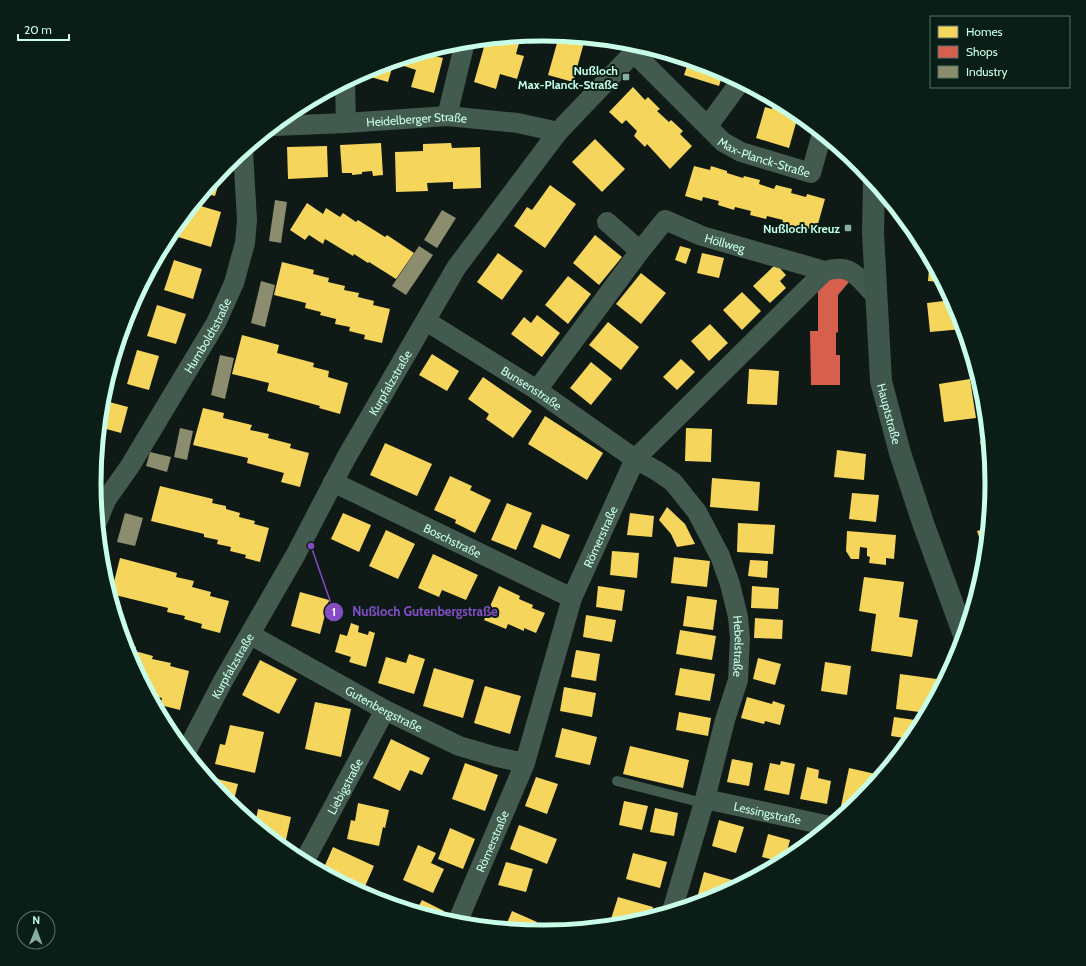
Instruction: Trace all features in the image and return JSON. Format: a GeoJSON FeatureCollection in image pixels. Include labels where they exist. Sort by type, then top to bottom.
{"type":"FeatureCollection","features":[{"type":"Feature","properties":{"kind":"main road","name":"Hauptstraße"},"geometry":{"type":"LineString","coordinates":[[874,191],[873,233],[875,295],[881,381],[900,453],[923,523],[961,627]]}},
{"type":"Feature","properties":{"kind":"street"},"geometry":{"type":"LineString","coordinates":[[446,116],[463,48]]}},
{"type":"Feature","properties":{"kind":"street","name":"Kurpfalzstraße"},"geometry":{"type":"LineString","coordinates":[[189,747],[224,681],[296,554],[350,451],[456,268],[558,132],[635,51]]}},
{"type":"Feature","properties":{"kind":"street","name":"Max-Planck-Straße"},"geometry":{"type":"LineString","coordinates":[[639,52],[723,142],[740,152],[811,173],[820,139]]}},
{"type":"Feature","properties":{"kind":"street","name":"Max-Planck-Straße"},"geometry":{"type":"LineString","coordinates":[[708,126],[737,86]]}},
{"type":"Feature","properties":{"kind":"street"},"geometry":{"type":"LineString","coordinates":[[345,88],[346,123]]}},
{"type":"Feature","properties":{"kind":"street","name":"Heidelberger Straße"},"geometry":{"type":"LineString","coordinates":[[283,126],[446,116],[518,123],[558,132]]}},
{"type":"Feature","properties":{"kind":"street","name":"Humboldtstraße"},"geometry":{"type":"LineString","coordinates":[[102,501],[130,466],[216,323],[234,283],[245,243],[247,220],[243,158]]}},
{"type":"Feature","properties":{"kind":"street","name":"Höllweg"},"geometry":{"type":"LineString","coordinates":[[537,390],[640,251],[666,220],[702,236],[825,271]]}},
{"type":"Feature","properties":{"kind":"street"},"geometry":{"type":"LineString","coordinates":[[607,222],[640,251]]}},
{"type":"Feature","properties":{"kind":"street"},"geometry":{"type":"LineString","coordinates":[[825,271],[836,268],[847,269],[857,275],[875,295]]}},
{"type":"Feature","properties":{"kind":"street","name":"Römerstraße"},"geometry":{"type":"LineString","coordinates":[[460,917],[525,763],[572,598],[635,459],[825,271]]}},
{"type":"Feature","properties":{"kind":"street","name":"Bunsenstraße"},"geometry":{"type":"LineString","coordinates":[[426,321],[537,390],[635,459]]}},
{"type":"Feature","properties":{"kind":"street","name":"Hebelstraße"},"geometry":{"type":"LineString","coordinates":[[635,459],[673,482],[697,512],[720,556],[730,584],[738,617],[740,638],[738,680],[724,720],[704,801],[674,905]]}},
{"type":"Feature","properties":{"kind":"street","name":"Boschstraße"},"geometry":{"type":"LineString","coordinates":[[333,482],[572,598]]}},
{"type":"Feature","properties":{"kind":"street","name":"Gutenbergstraße"},"geometry":{"type":"LineString","coordinates":[[251,635],[385,710],[459,746],[525,763]]}},
{"type":"Feature","properties":{"kind":"street","name":"Liebigstraße"},"geometry":{"type":"LineString","coordinates":[[307,857],[385,710]]}},
{"type":"Feature","properties":{"kind":"street","name":"Lessingstraße"},"geometry":{"type":"LineString","coordinates":[[704,801],[823,825]]}},
{"type":"Feature","properties":{"kind":"lane","name":"Lessingstraße"},"geometry":{"type":"LineString","coordinates":[[617,781],[704,801]]}},
{"type":"Feature","properties":{"kind":"building: Homes"},"geometry":{"type":"Polygon","coordinates":[[[557,41],[584,43],[573,82],[548,75],[557,41]]]}},
{"type":"Feature","properties":{"kind":"building: Homes"},"geometry":{"type":"Polygon","coordinates":[[[519,42],[516,54],[524,56],[517,79],[500,74],[496,89],[474,82],[485,45],[519,42]]]}},
{"type":"Feature","properties":{"kind":"building: Homes"},"geometry":{"type":"Polygon","coordinates":[[[432,55],[443,58],[434,93],[411,87],[416,70],[404,66],[405,63],[432,55]]]}},
{"type":"Feature","properties":{"kind":"building: Homes"},"geometry":{"type":"Polygon","coordinates":[[[687,65],[721,79],[719,86],[684,75],[687,65]]]}},
{"type":"Feature","properties":{"kind":"building: Homes"},"geometry":{"type":"Polygon","coordinates":[[[392,68],[388,82],[370,77],[392,68]]]}},
{"type":"Feature","properties":{"kind":"building: Homes"},"geometry":{"type":"Polygon","coordinates":[[[633,87],[645,100],[648,97],[660,109],[657,111],[669,122],[671,120],[683,131],[680,134],[692,146],[670,169],[647,144],[645,147],[634,136],[637,131],[626,120],[622,124],[609,112],[633,87]]]}},
{"type":"Feature","properties":{"kind":"building: Homes"},"geometry":{"type":"Polygon","coordinates":[[[773,106],[797,121],[789,148],[756,138],[765,107],[772,109],[773,106]]]}},
{"type":"Feature","properties":{"kind":"building: Homes"},"geometry":{"type":"Polygon","coordinates":[[[595,139],[625,169],[602,192],[572,162],[595,139]]]}},
{"type":"Feature","properties":{"kind":"building: Homes"},"geometry":{"type":"Polygon","coordinates":[[[381,143],[383,175],[373,176],[372,171],[352,175],[352,173],[342,173],[340,145],[381,143]]]}},
{"type":"Feature","properties":{"kind":"building: Homes"},"geometry":{"type":"Polygon","coordinates":[[[451,143],[452,148],[480,147],[481,188],[453,189],[453,182],[427,183],[428,191],[396,192],[395,152],[423,151],[423,144],[451,143]]]}},
{"type":"Feature","properties":{"kind":"building: Homes"},"geometry":{"type":"Polygon","coordinates":[[[327,146],[328,177],[288,179],[287,147],[327,146]]]}},
{"type":"Feature","properties":{"kind":"building: Homes"},"geometry":{"type":"Polygon","coordinates":[[[694,166],[710,170],[711,166],[743,178],[744,176],[760,180],[759,184],[774,189],[776,185],[792,189],[791,193],[806,197],[807,194],[825,199],[816,231],[798,226],[797,228],[782,224],[783,220],[767,216],[766,219],[750,215],[751,211],[735,207],[734,210],[718,205],[719,201],[703,197],[702,201],[685,196],[694,166]]]}},
{"type":"Feature","properties":{"kind":"building: Homes"},"geometry":{"type":"Polygon","coordinates":[[[219,183],[215,196],[209,194],[219,183]]]}},
{"type":"Feature","properties":{"kind":"building: Homes"},"geometry":{"type":"Polygon","coordinates":[[[550,185],[576,204],[545,248],[514,226],[527,207],[532,210],[550,185]]]}},
{"type":"Feature","properties":{"kind":"building: Homes"},"geometry":{"type":"Polygon","coordinates":[[[307,203],[323,214],[326,208],[340,217],[343,213],[356,222],[358,220],[385,237],[387,235],[414,253],[396,279],[369,262],[368,263],[354,254],[353,256],[325,239],[323,244],[309,235],[305,240],[290,230],[307,203]]]}},
{"type":"Feature","properties":{"kind":"building: Homes"},"geometry":{"type":"Polygon","coordinates":[[[199,206],[221,212],[211,247],[178,237],[180,231],[199,206]]]}},
{"type":"Feature","properties":{"kind":"building: Homes"},"geometry":{"type":"Polygon","coordinates":[[[595,235],[622,257],[599,285],[573,263],[595,235]]]}},
{"type":"Feature","properties":{"kind":"building: Homes"},"geometry":{"type":"Polygon","coordinates":[[[680,246],[691,249],[686,264],[675,260],[680,246]]]}},
{"type":"Feature","properties":{"kind":"building: Homes"},"geometry":{"type":"Polygon","coordinates":[[[498,253],[523,271],[502,300],[477,282],[498,253]]]}},
{"type":"Feature","properties":{"kind":"building: Homes"},"geometry":{"type":"Polygon","coordinates":[[[702,253],[724,258],[719,278],[697,273],[702,253]]]}},
{"type":"Feature","properties":{"kind":"building: Homes"},"geometry":{"type":"Polygon","coordinates":[[[174,260],[202,269],[193,299],[164,290],[174,260]]]}},
{"type":"Feature","properties":{"kind":"building: Homes"},"geometry":{"type":"Polygon","coordinates":[[[282,262],[314,270],[313,274],[329,278],[328,282],[345,286],[344,290],[359,293],[358,297],[374,301],[373,305],[390,309],[382,343],[364,339],[365,335],[349,331],[350,327],[335,324],[336,319],[320,315],[321,312],[305,308],[306,303],[274,295],[282,262]]]}},
{"type":"Feature","properties":{"kind":"building: Homes"},"geometry":{"type":"Polygon","coordinates":[[[776,264],[786,275],[780,281],[786,288],[770,303],[753,286],[776,264]]]}},
{"type":"Feature","properties":{"kind":"building: Homes"},"geometry":{"type":"Polygon","coordinates":[[[929,268],[936,282],[928,281],[929,268]]]}},
{"type":"Feature","properties":{"kind":"building: Homes"},"geometry":{"type":"Polygon","coordinates":[[[641,273],[666,293],[641,324],[616,304],[641,273]]]}},
{"type":"Feature","properties":{"kind":"building: Homes"},"geometry":{"type":"Polygon","coordinates":[[[568,276],[591,294],[568,324],[545,305],[568,276]]]}},
{"type":"Feature","properties":{"kind":"building: Homes"},"geometry":{"type":"Polygon","coordinates":[[[742,292],[761,311],[742,330],[723,310],[742,292]]]}},
{"type":"Feature","properties":{"kind":"building: Homes"},"geometry":{"type":"Polygon","coordinates":[[[945,301],[957,330],[930,332],[927,303],[945,301]]]}},
{"type":"Feature","properties":{"kind":"building: Homes"},"geometry":{"type":"Polygon","coordinates":[[[157,305],[186,314],[176,344],[147,336],[157,305]]]}},
{"type":"Feature","properties":{"kind":"building: Homes"},"geometry":{"type":"Polygon","coordinates":[[[537,315],[560,333],[542,357],[511,334],[524,317],[531,323],[537,315]]]}},
{"type":"Feature","properties":{"kind":"building: Homes"},"geometry":{"type":"Polygon","coordinates":[[[608,322],[639,347],[621,370],[589,345],[608,322]]]}},
{"type":"Feature","properties":{"kind":"building: Homes"},"geometry":{"type":"Polygon","coordinates":[[[710,324],[728,343],[709,361],[691,341],[710,324]]]}},
{"type":"Feature","properties":{"kind":"building: Homes"},"geometry":{"type":"Polygon","coordinates":[[[242,335],[279,345],[277,353],[314,363],[313,367],[329,371],[328,377],[348,383],[340,414],[319,408],[320,406],[267,391],[269,383],[232,374],[242,335]]]}},
{"type":"Feature","properties":{"kind":"building: Homes"},"geometry":{"type":"Polygon","coordinates":[[[137,350],[159,356],[149,390],[127,384],[137,350]]]}},
{"type":"Feature","properties":{"kind":"building: Homes"},"geometry":{"type":"Polygon","coordinates":[[[432,354],[459,371],[447,391],[419,375],[432,354]]]}},
{"type":"Feature","properties":{"kind":"building: Homes"},"geometry":{"type":"Polygon","coordinates":[[[681,359],[695,372],[677,390],[663,377],[681,359]]]}},
{"type":"Feature","properties":{"kind":"building: Homes"},"geometry":{"type":"Polygon","coordinates":[[[591,362],[612,379],[591,405],[570,388],[591,362]]]}},
{"type":"Feature","properties":{"kind":"building: Homes"},"geometry":{"type":"Polygon","coordinates":[[[749,369],[779,371],[777,405],[747,404],[749,369]]]}},
{"type":"Feature","properties":{"kind":"building: Homes"},"geometry":{"type":"Polygon","coordinates":[[[483,377],[532,411],[513,438],[486,419],[489,414],[468,399],[483,377]]]}},
{"type":"Feature","properties":{"kind":"building: Homes"},"geometry":{"type":"Polygon","coordinates":[[[970,379],[976,418],[944,422],[939,384],[970,379]]]}},
{"type":"Feature","properties":{"kind":"building: Homes"},"geometry":{"type":"Polygon","coordinates":[[[108,402],[128,407],[121,433],[105,429],[108,402]]]}},
{"type":"Feature","properties":{"kind":"building: Homes"},"geometry":{"type":"Polygon","coordinates":[[[203,408],[224,413],[223,418],[252,425],[250,430],[269,434],[268,438],[291,444],[290,448],[309,453],[300,487],[281,482],[284,473],[247,463],[248,458],[193,445],[203,408]]]}},
{"type":"Feature","properties":{"kind":"building: Homes"},"geometry":{"type":"Polygon","coordinates":[[[545,416],[603,453],[587,480],[528,444],[545,416]]]}},
{"type":"Feature","properties":{"kind":"building: Homes"},"geometry":{"type":"Polygon","coordinates":[[[686,428],[712,429],[711,462],[685,461],[686,428]]]}},
{"type":"Feature","properties":{"kind":"building: Homes"},"geometry":{"type":"Polygon","coordinates":[[[983,440],[984,459],[980,441],[983,440]]]}},
{"type":"Feature","properties":{"kind":"building: Homes"},"geometry":{"type":"Polygon","coordinates":[[[385,443],[432,464],[417,496],[370,475],[385,443]]]}},
{"type":"Feature","properties":{"kind":"building: Homes"},"geometry":{"type":"Polygon","coordinates":[[[837,450],[866,454],[864,480],[834,477],[837,450]]]}},
{"type":"Feature","properties":{"kind":"building: Homes"},"geometry":{"type":"Polygon","coordinates":[[[450,476],[472,486],[470,490],[491,500],[475,533],[455,523],[456,520],[434,510],[450,476]]]}},
{"type":"Feature","properties":{"kind":"building: Homes"},"geometry":{"type":"Polygon","coordinates":[[[712,478],[760,482],[758,511],[710,507],[712,478]]]}},
{"type":"Feature","properties":{"kind":"building: Homes"},"geometry":{"type":"Polygon","coordinates":[[[160,486],[213,499],[212,503],[226,506],[226,509],[240,513],[239,517],[255,521],[254,524],[269,528],[260,562],[245,558],[246,555],[230,551],[231,547],[217,544],[218,540],[204,537],[204,534],[151,521],[160,486]]]}},
{"type":"Feature","properties":{"kind":"building: Homes"},"geometry":{"type":"Polygon","coordinates":[[[852,493],[879,495],[876,522],[849,519],[852,493]]]}},
{"type":"Feature","properties":{"kind":"building: Homes"},"geometry":{"type":"Polygon","coordinates":[[[507,503],[532,513],[516,550],[491,540],[507,503]]]}},
{"type":"Feature","properties":{"kind":"building: Homes"},"geometry":{"type":"Polygon","coordinates":[[[667,507],[685,524],[695,544],[677,547],[671,534],[659,520],[667,507]]]}},
{"type":"Feature","properties":{"kind":"building: Homes"},"geometry":{"type":"Polygon","coordinates":[[[343,513],[371,525],[359,552],[331,539],[343,513]]]}},
{"type":"Feature","properties":{"kind":"building: Homes"},"geometry":{"type":"Polygon","coordinates":[[[630,513],[654,516],[652,537],[627,535],[630,513]]]}},
{"type":"Feature","properties":{"kind":"building: Homes"},"geometry":{"type":"Polygon","coordinates":[[[738,523],[775,525],[773,554],[737,552],[738,523]]]}},
{"type":"Feature","properties":{"kind":"building: Homes"},"geometry":{"type":"Polygon","coordinates":[[[542,524],[570,535],[560,559],[533,547],[542,524]]]}},
{"type":"Feature","properties":{"kind":"building: Homes"},"geometry":{"type":"Polygon","coordinates":[[[386,530],[415,544],[398,579],[369,566],[386,530]]]}},
{"type":"Feature","properties":{"kind":"building: Homes"},"geometry":{"type":"Polygon","coordinates":[[[982,530],[981,542],[977,531],[982,530]]]}},
{"type":"Feature","properties":{"kind":"building: Homes"},"geometry":{"type":"Polygon","coordinates":[[[847,531],[896,535],[894,559],[886,558],[886,565],[869,563],[870,557],[867,556],[867,548],[860,547],[859,559],[851,559],[846,551],[847,531]]]}},
{"type":"Feature","properties":{"kind":"building: Homes"},"geometry":{"type":"Polygon","coordinates":[[[612,551],[639,553],[637,578],[610,575],[612,551]]]}},
{"type":"Feature","properties":{"kind":"building: Homes"},"geometry":{"type":"Polygon","coordinates":[[[433,554],[478,575],[466,600],[442,590],[439,597],[418,588],[433,554]]]}},
{"type":"Feature","properties":{"kind":"building: Homes"},"geometry":{"type":"Polygon","coordinates":[[[674,557],[710,561],[707,587],[671,583],[674,557]]]}},
{"type":"Feature","properties":{"kind":"building: Homes"},"geometry":{"type":"Polygon","coordinates":[[[120,558],[177,573],[176,577],[194,581],[192,587],[211,592],[210,596],[229,601],[220,633],[201,628],[202,624],[184,619],[185,616],[167,612],[168,608],[116,595],[113,586],[120,558]]]}},
{"type":"Feature","properties":{"kind":"building: Homes"},"geometry":{"type":"Polygon","coordinates":[[[750,560],[768,561],[767,578],[748,576],[750,560]]]}},
{"type":"Feature","properties":{"kind":"building: Homes"},"geometry":{"type":"Polygon","coordinates":[[[864,577],[904,582],[899,617],[918,620],[912,657],[871,651],[876,614],[859,611],[864,577]]]}},
{"type":"Feature","properties":{"kind":"building: Homes"},"geometry":{"type":"Polygon","coordinates":[[[499,586],[520,596],[519,599],[533,605],[532,608],[545,613],[536,633],[524,628],[524,631],[508,624],[506,629],[484,620],[499,586]]]}},
{"type":"Feature","properties":{"kind":"building: Homes"},"geometry":{"type":"Polygon","coordinates":[[[598,586],[625,590],[622,611],[596,607],[598,586]]]}},
{"type":"Feature","properties":{"kind":"building: Homes"},"geometry":{"type":"Polygon","coordinates":[[[752,586],[779,588],[778,609],[751,608],[752,586]]]}},
{"type":"Feature","properties":{"kind":"building: Homes"},"geometry":{"type":"Polygon","coordinates":[[[300,592],[329,600],[320,634],[291,626],[300,592]]]}},
{"type":"Feature","properties":{"kind":"building: Homes"},"geometry":{"type":"Polygon","coordinates":[[[687,596],[717,600],[713,630],[683,626],[687,596]]]}},
{"type":"Feature","properties":{"kind":"building: Homes"},"geometry":{"type":"Polygon","coordinates":[[[586,615],[616,620],[612,642],[583,637],[586,615]]]}},
{"type":"Feature","properties":{"kind":"building: Homes"},"geometry":{"type":"Polygon","coordinates":[[[755,618],[783,620],[782,639],[754,638],[755,618]]]}},
{"type":"Feature","properties":{"kind":"building: Homes"},"geometry":{"type":"Polygon","coordinates":[[[351,623],[359,626],[358,632],[368,635],[369,631],[375,633],[366,667],[349,662],[351,657],[335,652],[340,634],[347,636],[351,623]]]}},
{"type":"Feature","properties":{"kind":"building: Homes"},"geometry":{"type":"Polygon","coordinates":[[[680,630],[716,636],[712,660],[676,654],[680,630]]]}},
{"type":"Feature","properties":{"kind":"building: Homes"},"geometry":{"type":"Polygon","coordinates":[[[133,646],[136,647],[135,651],[153,656],[152,659],[171,663],[170,666],[189,671],[180,710],[161,705],[162,698],[156,697],[133,646]]]}},
{"type":"Feature","properties":{"kind":"building: Homes"},"geometry":{"type":"Polygon","coordinates":[[[576,650],[600,654],[596,681],[571,677],[576,650]]]}},
{"type":"Feature","properties":{"kind":"building: Homes"},"geometry":{"type":"Polygon","coordinates":[[[409,654],[425,659],[414,694],[378,683],[386,657],[406,663],[409,654]]]}},
{"type":"Feature","properties":{"kind":"building: Homes"},"geometry":{"type":"Polygon","coordinates":[[[758,658],[781,664],[775,685],[753,679],[758,658]]]}},
{"type":"Feature","properties":{"kind":"building: Homes"},"geometry":{"type":"Polygon","coordinates":[[[260,660],[297,679],[279,714],[242,695],[260,660]]]}},
{"type":"Feature","properties":{"kind":"building: Homes"},"geometry":{"type":"Polygon","coordinates":[[[825,662],[851,666],[847,695],[821,691],[825,662]]]}},
{"type":"Feature","properties":{"kind":"building: Homes"},"geometry":{"type":"Polygon","coordinates":[[[434,668],[474,680],[463,718],[423,706],[434,668]]]}},
{"type":"Feature","properties":{"kind":"building: Homes"},"geometry":{"type":"Polygon","coordinates":[[[680,668],[715,674],[710,701],[675,695],[680,668]]]}},
{"type":"Feature","properties":{"kind":"building: Homes"},"geometry":{"type":"Polygon","coordinates":[[[900,674],[938,679],[921,712],[896,709],[900,674]]]}},
{"type":"Feature","properties":{"kind":"building: Homes"},"geometry":{"type":"Polygon","coordinates":[[[485,686],[521,696],[510,734],[474,723],[485,686]]]}},
{"type":"Feature","properties":{"kind":"building: Homes"},"geometry":{"type":"Polygon","coordinates":[[[564,687],[596,693],[592,717],[560,711],[564,687]]]}},
{"type":"Feature","properties":{"kind":"building: Homes"},"geometry":{"type":"Polygon","coordinates":[[[747,697],[772,704],[773,701],[785,705],[780,725],[765,721],[764,724],[741,718],[747,697]]]}},
{"type":"Feature","properties":{"kind":"building: Homes"},"geometry":{"type":"Polygon","coordinates":[[[315,702],[351,709],[341,757],[305,749],[315,702]]]}},
{"type":"Feature","properties":{"kind":"building: Homes"},"geometry":{"type":"Polygon","coordinates":[[[679,712],[711,718],[708,736],[676,730],[679,712]]]}},
{"type":"Feature","properties":{"kind":"building: Homes"},"geometry":{"type":"Polygon","coordinates":[[[894,717],[916,720],[904,738],[891,736],[894,717]]]}},
{"type":"Feature","properties":{"kind":"building: Homes"},"geometry":{"type":"Polygon","coordinates":[[[230,725],[264,732],[255,773],[215,764],[220,744],[225,745],[230,725]]]}},
{"type":"Feature","properties":{"kind":"building: Homes"},"geometry":{"type":"Polygon","coordinates":[[[562,728],[597,737],[590,765],[555,757],[562,728]]]}},
{"type":"Feature","properties":{"kind":"building: Homes"},"geometry":{"type":"Polygon","coordinates":[[[391,739],[430,758],[422,775],[410,770],[400,791],[373,778],[391,739]]]}},
{"type":"Feature","properties":{"kind":"building: Homes"},"geometry":{"type":"Polygon","coordinates":[[[630,746],[689,760],[683,788],[623,774],[630,746]]]}},
{"type":"Feature","properties":{"kind":"building: Homes"},"geometry":{"type":"Polygon","coordinates":[[[732,759],[753,763],[749,786],[727,782],[732,759]]]}},
{"type":"Feature","properties":{"kind":"building: Homes"},"geometry":{"type":"Polygon","coordinates":[[[781,761],[795,764],[789,795],[764,790],[770,763],[780,765],[781,761]]]}},
{"type":"Feature","properties":{"kind":"building: Homes"},"geometry":{"type":"Polygon","coordinates":[[[465,763],[498,775],[485,811],[452,799],[465,763]]]}},
{"type":"Feature","properties":{"kind":"building: Homes"},"geometry":{"type":"Polygon","coordinates":[[[807,767],[819,770],[818,778],[831,781],[827,804],[800,799],[807,767]]]}},
{"type":"Feature","properties":{"kind":"building: Homes"},"geometry":{"type":"Polygon","coordinates":[[[849,768],[875,774],[856,796],[844,807],[841,806],[849,768]]]}},
{"type":"Feature","properties":{"kind":"building: Homes"},"geometry":{"type":"Polygon","coordinates":[[[536,777],[558,784],[547,814],[525,806],[536,777]]]}},
{"type":"Feature","properties":{"kind":"building: Homes"},"geometry":{"type":"Polygon","coordinates":[[[215,778],[238,784],[234,800],[215,778]]]}},
{"type":"Feature","properties":{"kind":"building: Homes"},"geometry":{"type":"Polygon","coordinates":[[[624,801],[648,806],[642,830],[619,825],[624,801]]]}},
{"type":"Feature","properties":{"kind":"building: Homes"},"geometry":{"type":"Polygon","coordinates":[[[358,803],[389,810],[385,828],[383,827],[379,846],[347,839],[351,820],[355,821],[358,803]]]}},
{"type":"Feature","properties":{"kind":"building: Homes"},"geometry":{"type":"Polygon","coordinates":[[[655,808],[678,813],[674,836],[650,832],[655,808]]]}},
{"type":"Feature","properties":{"kind":"building: Homes"},"geometry":{"type":"Polygon","coordinates":[[[258,809],[291,817],[285,842],[274,834],[256,819],[258,809]]]}},
{"type":"Feature","properties":{"kind":"building: Homes"},"geometry":{"type":"Polygon","coordinates":[[[719,820],[744,827],[736,853],[712,846],[719,820]]]}},
{"type":"Feature","properties":{"kind":"building: Homes"},"geometry":{"type":"Polygon","coordinates":[[[519,825],[557,839],[547,864],[510,849],[519,825]]]}},
{"type":"Feature","properties":{"kind":"building: Homes"},"geometry":{"type":"Polygon","coordinates":[[[450,828],[475,839],[463,869],[438,859],[450,828]]]}},
{"type":"Feature","properties":{"kind":"building: Homes"},"geometry":{"type":"Polygon","coordinates":[[[768,834],[790,840],[787,852],[774,860],[762,857],[768,834]]]}},
{"type":"Feature","properties":{"kind":"building: Homes"},"geometry":{"type":"Polygon","coordinates":[[[418,845],[436,853],[431,863],[444,869],[433,893],[403,880],[418,845]]]}},
{"type":"Feature","properties":{"kind":"building: Homes"},"geometry":{"type":"Polygon","coordinates":[[[333,847],[374,866],[365,887],[324,867],[333,847]]]}},
{"type":"Feature","properties":{"kind":"building: Homes"},"geometry":{"type":"Polygon","coordinates":[[[633,853],[667,862],[660,888],[626,879],[633,853]]]}},
{"type":"Feature","properties":{"kind":"building: Homes"},"geometry":{"type":"Polygon","coordinates":[[[506,862],[533,869],[526,892],[498,885],[506,862]]]}},
{"type":"Feature","properties":{"kind":"building: Homes"},"geometry":{"type":"Polygon","coordinates":[[[704,872],[734,881],[712,891],[697,897],[704,872]]]}},
{"type":"Feature","properties":{"kind":"building: Homes"},"geometry":{"type":"Polygon","coordinates":[[[618,897],[653,907],[652,911],[611,920],[618,897]]]}},
{"type":"Feature","properties":{"kind":"building: Homes"},"geometry":{"type":"Polygon","coordinates":[[[422,900],[444,911],[443,913],[418,907],[422,900]]]}},
{"type":"Feature","properties":{"kind":"building: Homes"},"geometry":{"type":"Polygon","coordinates":[[[512,911],[537,922],[536,925],[507,923],[512,911]]]}},
{"type":"Feature","properties":{"kind":"building: Shops"},"geometry":{"type":"Polygon","coordinates":[[[836,272],[849,282],[838,295],[838,332],[836,333],[836,355],[840,355],[840,385],[811,385],[810,331],[818,331],[818,291],[836,272]]]}},
{"type":"Feature","properties":{"kind":"building: Industry"},"geometry":{"type":"Polygon","coordinates":[[[275,200],[287,202],[281,243],[269,241],[275,200]]]}},
{"type":"Feature","properties":{"kind":"building: Industry"},"geometry":{"type":"Polygon","coordinates":[[[442,210],[456,218],[437,248],[424,240],[442,210]]]}},
{"type":"Feature","properties":{"kind":"building: Industry"},"geometry":{"type":"Polygon","coordinates":[[[419,246],[433,255],[406,295],[392,286],[419,246]]]}},
{"type":"Feature","properties":{"kind":"building: Industry"},"geometry":{"type":"Polygon","coordinates":[[[261,281],[275,285],[265,327],[251,323],[261,281]]]}},
{"type":"Feature","properties":{"kind":"building: Industry"},"geometry":{"type":"Polygon","coordinates":[[[220,355],[234,358],[225,399],[211,395],[220,355]]]}},
{"type":"Feature","properties":{"kind":"building: Industry"},"geometry":{"type":"Polygon","coordinates":[[[180,428],[193,431],[187,460],[174,457],[180,428]]]}},
{"type":"Feature","properties":{"kind":"building: Industry"},"geometry":{"type":"Polygon","coordinates":[[[150,452],[171,457],[167,472],[146,466],[150,452]]]}},
{"type":"Feature","properties":{"kind":"building: Industry"},"geometry":{"type":"Polygon","coordinates":[[[125,513],[143,518],[135,546],[117,542],[125,513]]]}},
{"type":"Feature","properties":{"kind":"building: Industry"},"geometry":{"type":"Polygon","coordinates":[[[111,576],[114,577],[113,583],[111,576]]]}},
{"type":"Feature","properties":{"kind":"place","name":"Nußloch Max-Planck-Straße"},"geometry":{"type":"Point","coordinates":[626,77]}},
{"type":"Feature","properties":{"kind":"place","name":"Nußloch Kreuz"},"geometry":{"type":"Point","coordinates":[848,228]}},
{"type":"Feature","properties":{"kind":"place","name":"Nußloch Gutenbergstraße"},"geometry":{"type":"Point","coordinates":[311,546]}}]}
